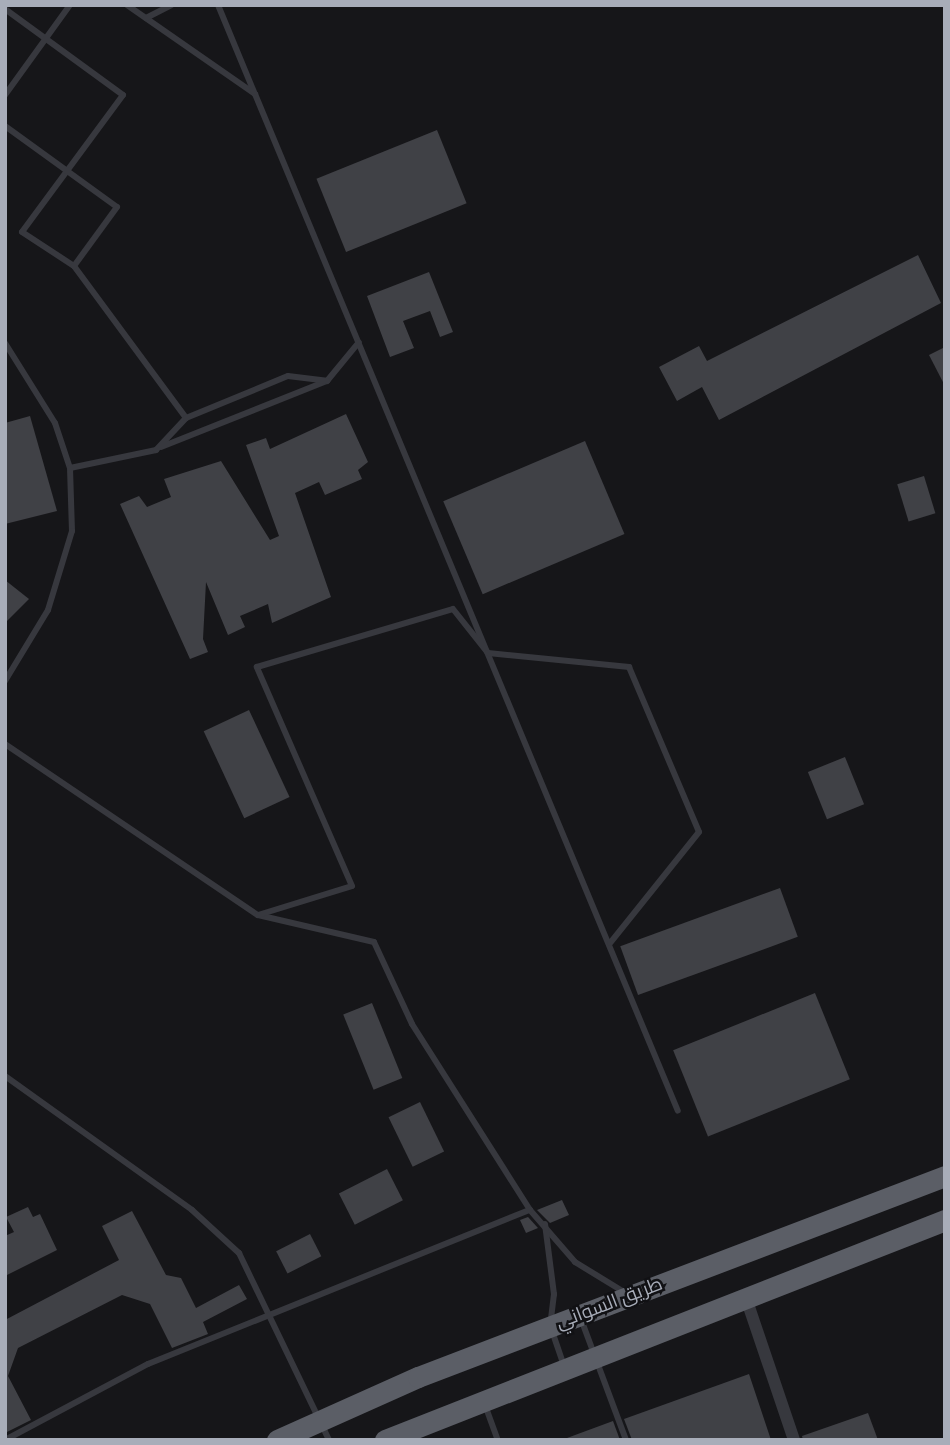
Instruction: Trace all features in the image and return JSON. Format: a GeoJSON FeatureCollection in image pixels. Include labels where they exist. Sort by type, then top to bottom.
{"type":"FeatureCollection","features":[{"type":"Feature","properties":{"kind":"highway","name":"طريق السواني"},"geometry":{"type":"LineString","coordinates":[[277,1440],[319,1420],[550,1325],[945,1176]]}},
{"type":"Feature","properties":{"kind":"highway"},"geometry":{"type":"LineString","coordinates":[[384,1440],[596,1354],[747,1301],[945,1220]]}},
{"type":"Feature","properties":{"kind":"street"},"geometry":{"type":"LineString","coordinates":[[747,1301],[794,1440]]}},
{"type":"Feature","properties":{"kind":"lane"},"geometry":{"type":"LineString","coordinates":[[5,95],[70,5]]}},
{"type":"Feature","properties":{"kind":"lane"},"geometry":{"type":"LineString","coordinates":[[127,5],[255,94]]}},
{"type":"Feature","properties":{"kind":"lane"},"geometry":{"type":"LineString","coordinates":[[146,18],[170,5]]}},
{"type":"Feature","properties":{"kind":"lane"},"geometry":{"type":"LineString","coordinates":[[218,5],[678,1111]]}},
{"type":"Feature","properties":{"kind":"lane"},"geometry":{"type":"LineString","coordinates":[[5,9],[124,95],[22,232],[74,266],[186,418]]}},
{"type":"Feature","properties":{"kind":"lane"},"geometry":{"type":"LineString","coordinates":[[5,126],[69,169],[117,206],[74,266]]}},
{"type":"Feature","properties":{"kind":"lane"},"geometry":{"type":"LineString","coordinates":[[70,468],[156,450],[327,381],[359,342]]}},
{"type":"Feature","properties":{"kind":"lane"},"geometry":{"type":"LineString","coordinates":[[5,343],[55,423],[70,468],[72,531],[48,610],[5,681]]}},
{"type":"Feature","properties":{"kind":"lane"},"geometry":{"type":"LineString","coordinates":[[156,450],[186,418],[288,376],[327,381]]}},
{"type":"Feature","properties":{"kind":"lane"},"geometry":{"type":"LineString","coordinates":[[258,915],[352,886],[257,667],[453,609],[488,653],[629,667],[699,832],[610,943]]}},
{"type":"Feature","properties":{"kind":"lane"},"geometry":{"type":"LineString","coordinates":[[5,744],[258,915],[374,942],[412,1024],[530,1210],[589,1274],[631,1295]]}},
{"type":"Feature","properties":{"kind":"lane"},"geometry":{"type":"LineString","coordinates":[[5,1076],[211,1227],[239,1253],[329,1440]]}},
{"type":"Feature","properties":{"kind":"lane"},"geometry":{"type":"LineString","coordinates":[[5,1440],[148,1364],[530,1210]]}},
{"type":"Feature","properties":{"kind":"lane"},"geometry":{"type":"LineString","coordinates":[[545,1224],[554,1294],[550,1325],[564,1367]]}},
{"type":"Feature","properties":{"kind":"lane"},"geometry":{"type":"LineString","coordinates":[[578,1314],[596,1354],[626,1440]]}},
{"type":"Feature","properties":{"kind":"lane"},"geometry":{"type":"LineString","coordinates":[[483,1400],[498,1440]]}},
{"type":"Feature","properties":{"kind":"building"},"geometry":{"type":"Polygon","coordinates":[[[437,130],[467,203],[346,252],[316,179],[437,130]]]}},
{"type":"Feature","properties":{"kind":"building"},"geometry":{"type":"Polygon","coordinates":[[[918,255],[941,303],[719,420],[702,387],[677,401],[659,367],[699,346],[707,361],[918,255]]]}},
{"type":"Feature","properties":{"kind":"building"},"geometry":{"type":"Polygon","coordinates":[[[429,272],[453,332],[440,337],[430,311],[403,321],[414,348],[390,357],[367,296],[429,272]]]}},
{"type":"Feature","properties":{"kind":"building"},"geometry":{"type":"Polygon","coordinates":[[[945,347],[945,386],[929,355],[945,347]]]}},
{"type":"Feature","properties":{"kind":"building"},"geometry":{"type":"Polygon","coordinates":[[[346,414],[368,462],[358,470],[362,479],[325,495],[319,482],[295,493],[331,597],[272,623],[268,604],[240,616],[245,627],[228,635],[206,582],[203,639],[208,652],[190,659],[120,504],[139,496],[147,507],[171,497],[164,479],[221,461],[270,540],[279,536],[246,445],[266,438],[270,449],[346,414]]]}},
{"type":"Feature","properties":{"kind":"building"},"geometry":{"type":"Polygon","coordinates":[[[30,416],[57,511],[5,524],[5,423],[30,416]]]}},
{"type":"Feature","properties":{"kind":"building"},"geometry":{"type":"Polygon","coordinates":[[[585,441],[624,534],[483,594],[443,501],[585,441]]]}},
{"type":"Feature","properties":{"kind":"building"},"geometry":{"type":"Polygon","coordinates":[[[924,476],[935,513],[909,521],[897,484],[924,476]]]}},
{"type":"Feature","properties":{"kind":"building"},"geometry":{"type":"Polygon","coordinates":[[[5,580],[29,599],[5,623],[5,580]]]}},
{"type":"Feature","properties":{"kind":"building"},"geometry":{"type":"Polygon","coordinates":[[[249,710],[290,797],[244,818],[204,731],[249,710]]]}},
{"type":"Feature","properties":{"kind":"building"},"geometry":{"type":"Polygon","coordinates":[[[845,757],[864,804],[827,819],[808,772],[845,757]]]}},
{"type":"Feature","properties":{"kind":"building"},"geometry":{"type":"Polygon","coordinates":[[[780,888],[798,937],[638,995],[620,946],[780,888]]]}},
{"type":"Feature","properties":{"kind":"building"},"geometry":{"type":"Polygon","coordinates":[[[815,993],[850,1079],[708,1137],[673,1050],[815,993]]]}},
{"type":"Feature","properties":{"kind":"building"},"geometry":{"type":"Polygon","coordinates":[[[372,1003],[402,1078],[374,1090],[343,1015],[372,1003]]]}},
{"type":"Feature","properties":{"kind":"building"},"geometry":{"type":"Polygon","coordinates":[[[420,1102],[444,1151],[413,1167],[389,1117],[420,1102]]]}},
{"type":"Feature","properties":{"kind":"building"},"geometry":{"type":"Polygon","coordinates":[[[387,1169],[403,1200],[355,1225],[339,1194],[387,1169]]]}},
{"type":"Feature","properties":{"kind":"building"},"geometry":{"type":"Polygon","coordinates":[[[562,1200],[569,1215],[550,1223],[537,1210],[562,1200]]]}},
{"type":"Feature","properties":{"kind":"building"},"geometry":{"type":"Polygon","coordinates":[[[28,1207],[33,1217],[40,1214],[57,1250],[5,1276],[5,1236],[14,1232],[6,1217],[28,1207]]]}},
{"type":"Feature","properties":{"kind":"building"},"geometry":{"type":"Polygon","coordinates":[[[132,1211],[166,1275],[181,1278],[196,1308],[239,1285],[247,1299],[203,1322],[208,1334],[172,1348],[150,1304],[122,1295],[18,1348],[8,1376],[31,1420],[5,1433],[5,1320],[119,1260],[102,1226],[132,1211]]]}},
{"type":"Feature","properties":{"kind":"building"},"geometry":{"type":"Polygon","coordinates":[[[528,1217],[538,1228],[526,1233],[520,1220],[528,1217]]]}},
{"type":"Feature","properties":{"kind":"building"},"geometry":{"type":"Polygon","coordinates":[[[310,1234],[321,1256],[287,1274],[276,1251],[310,1234]]]}},
{"type":"Feature","properties":{"kind":"building"},"geometry":{"type":"Polygon","coordinates":[[[749,1374],[771,1440],[632,1440],[624,1419],[749,1374]]]}},
{"type":"Feature","properties":{"kind":"building"},"geometry":{"type":"Polygon","coordinates":[[[868,1413],[878,1440],[803,1440],[802,1436],[868,1413]]]}},
{"type":"Feature","properties":{"kind":"building"},"geometry":{"type":"Polygon","coordinates":[[[613,1421],[620,1440],[567,1440],[567,1438],[613,1421]]]}}]}
